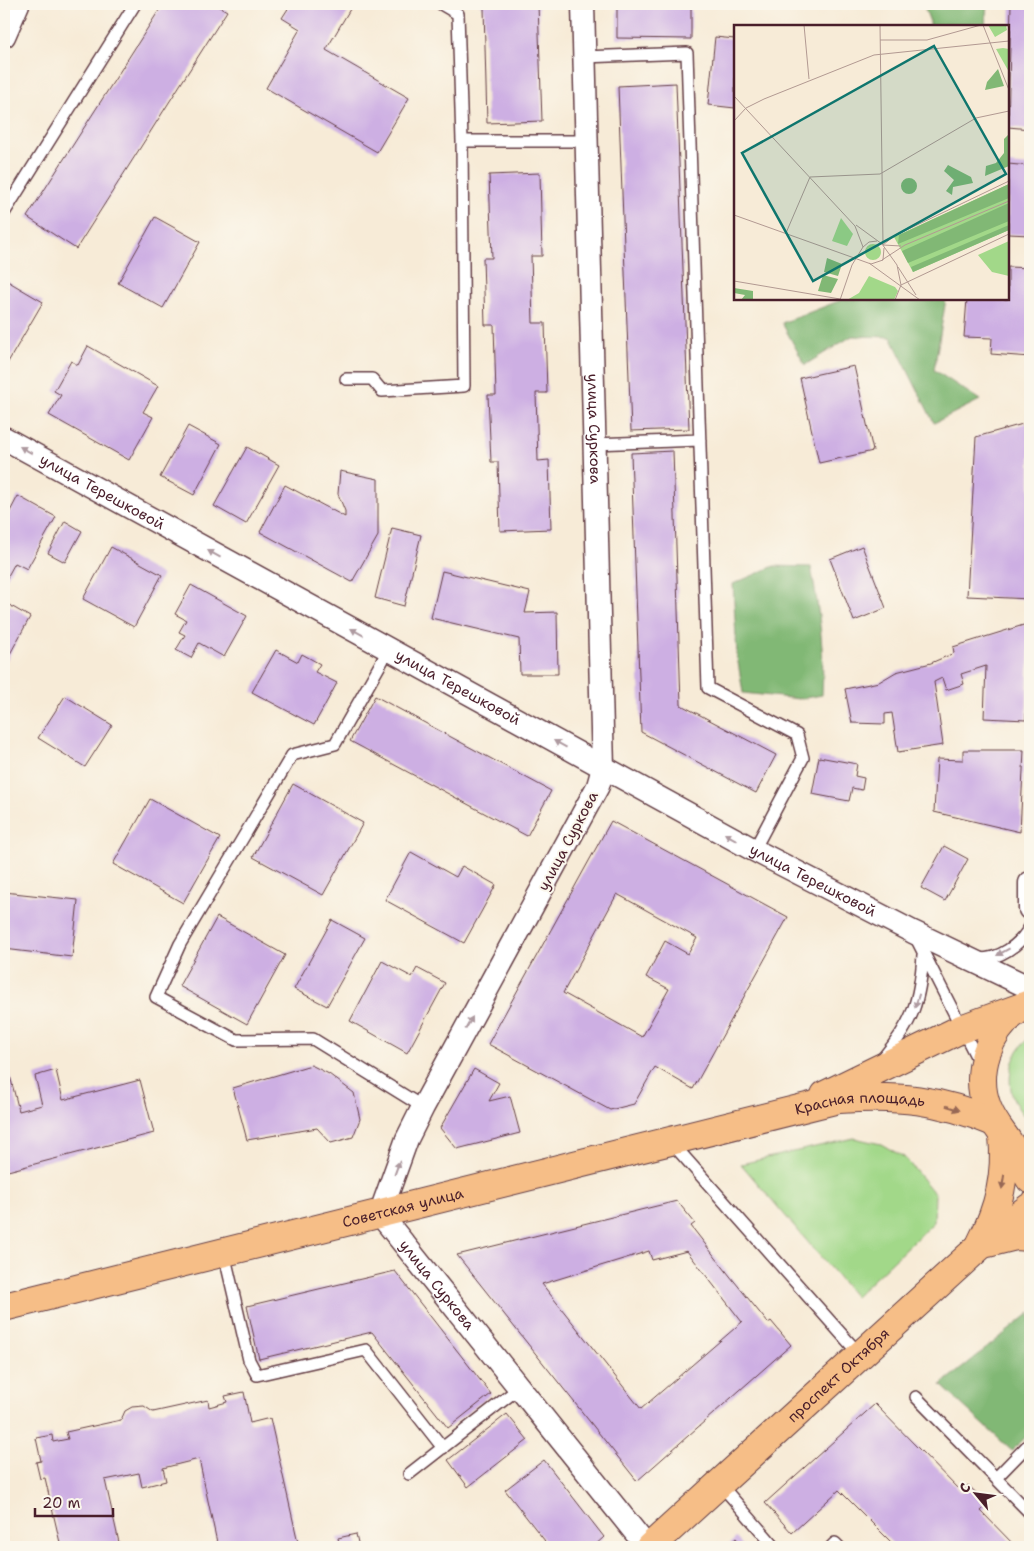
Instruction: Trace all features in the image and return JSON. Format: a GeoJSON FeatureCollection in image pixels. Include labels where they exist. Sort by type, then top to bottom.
{"type":"FeatureCollection","features":[{"type":"Feature","properties":{"kind":"main road","name":"Красная площадь"},"geometry":{"type":"LineString","coordinates":[[802,1107],[961,1029],[1028,999]]}},
{"type":"Feature","properties":{"kind":"main road"},"geometry":{"type":"LineString","coordinates":[[1028,999],[996,1032],[986,1053],[982,1087],[986,1105],[1009,1138],[1030,1180]]}},
{"type":"Feature","properties":{"kind":"main road","name":"Красная площадь"},"geometry":{"type":"LineString","coordinates":[[802,1107],[839,1099],[896,1097],[927,1100],[1009,1138]]}},
{"type":"Feature","properties":{"kind":"main road","name":"Советская улица"},"geometry":{"type":"LineString","coordinates":[[4,1307],[672,1142],[802,1107]]}},
{"type":"Feature","properties":{"kind":"main road"},"geometry":{"type":"LineString","coordinates":[[979,1246],[990,1225],[1003,1184],[1009,1138]]}},
{"type":"Feature","properties":{"kind":"main road","name":"проспект Октября"},"geometry":{"type":"LineString","coordinates":[[649,1547],[979,1246],[1030,1207]]}},
{"type":"Feature","properties":{"kind":"main road"},"geometry":{"type":"LineString","coordinates":[[979,1246],[1000,1239],[1030,1237]]}},
{"type":"Feature","properties":{"kind":"street"},"geometry":{"type":"LineString","coordinates":[[4,36],[18,4]]}},
{"type":"Feature","properties":{"kind":"street","name":"улица Суркова"},"geometry":{"type":"LineString","coordinates":[[583,4],[603,768],[598,786],[423,1107],[407,1139],[380,1214],[649,1547]]}},
{"type":"Feature","properties":{"kind":"street","name":"улица Терешковой"},"geometry":{"type":"LineString","coordinates":[[4,438],[603,768],[754,850],[913,932]]}},
{"type":"Feature","properties":{"kind":"street"},"geometry":{"type":"LineString","coordinates":[[913,932],[967,958],[1028,999]]}},
{"type":"Feature","properties":{"kind":"lane"},"geometry":{"type":"LineString","coordinates":[[4,213],[135,4]]}},
{"type":"Feature","properties":{"kind":"lane"},"geometry":{"type":"LineString","coordinates":[[346,379],[372,378],[382,391],[464,386],[462,141],[458,14],[441,4]]}},
{"type":"Feature","properties":{"kind":"lane"},"geometry":{"type":"LineString","coordinates":[[584,57],[688,53],[708,688],[797,735],[804,758],[754,850]]}},
{"type":"Feature","properties":{"kind":"lane"},"geometry":{"type":"LineString","coordinates":[[462,141],[586,141]]}},
{"type":"Feature","properties":{"kind":"lane"},"geometry":{"type":"LineString","coordinates":[[594,444],[700,440]]}},
{"type":"Feature","properties":{"kind":"lane"},"geometry":{"type":"LineString","coordinates":[[389,649],[335,744],[292,755],[180,944],[156,997],[236,1040],[313,1039],[423,1107]]}},
{"type":"Feature","properties":{"kind":"lane"},"geometry":{"type":"LineString","coordinates":[[967,958],[984,959],[1004,952],[1018,943],[1030,927]]}},
{"type":"Feature","properties":{"kind":"lane"},"geometry":{"type":"LineString","coordinates":[[913,932],[961,1029],[983,1068]]}},
{"type":"Feature","properties":{"kind":"lane","name":"Красная площадь"},"geometry":{"type":"LineString","coordinates":[[872,1072],[907,1026],[920,989],[923,953]]}},
{"type":"Feature","properties":{"kind":"lane"},"geometry":{"type":"LineString","coordinates":[[672,1142],[860,1355]]}},
{"type":"Feature","properties":{"kind":"lane"},"geometry":{"type":"LineString","coordinates":[[224,1253],[249,1360],[257,1375],[366,1350],[443,1448]]}},
{"type":"Feature","properties":{"kind":"lane"},"geometry":{"type":"LineString","coordinates":[[409,1474],[519,1388]]}},
{"type":"Feature","properties":{"kind":"lane"},"geometry":{"type":"LineString","coordinates":[[916,1398],[1030,1513]]}},
{"type":"Feature","properties":{"kind":"lane"},"geometry":{"type":"LineString","coordinates":[[996,1478],[1030,1443]]}},
{"type":"Feature","properties":{"kind":"lane"},"geometry":{"type":"LineString","coordinates":[[720,1484],[775,1547]]}},
{"type":"Feature","properties":{"kind":"lane"},"geometry":{"type":"LineString","coordinates":[[831,1547],[835,1543],[839,1547]]}},
{"type":"Feature","properties":{"kind":"green space"},"geometry":{"type":"Polygon","coordinates":[[[923,4],[987,4],[985,25],[930,25],[923,4]]]}},
{"type":"Feature","properties":{"kind":"green space"},"geometry":{"type":"Polygon","coordinates":[[[841,300],[946,300],[934,370],[980,400],[934,423],[891,337],[852,336],[805,365],[782,323],[841,300]]]}},
{"type":"Feature","properties":{"kind":"green space"},"geometry":{"type":"Polygon","coordinates":[[[774,566],[811,567],[821,631],[823,662],[822,695],[799,699],[743,693],[737,656],[733,584],[774,566]]]}},
{"type":"Feature","properties":{"kind":"green space"},"geometry":{"type":"Polygon","coordinates":[[[1030,1037],[1030,1121],[1015,1102],[1011,1091],[1010,1079],[1015,1056],[1030,1037]]]}},
{"type":"Feature","properties":{"kind":"green space"},"geometry":{"type":"Polygon","coordinates":[[[854,1138],[881,1144],[904,1157],[935,1194],[934,1222],[855,1297],[741,1164],[854,1138]]]}},
{"type":"Feature","properties":{"kind":"green space"},"geometry":{"type":"Polygon","coordinates":[[[1030,1313],[1030,1433],[1012,1451],[941,1385],[1030,1313]]]}},
{"type":"Feature","properties":{"kind":"building"},"geometry":{"type":"Polygon","coordinates":[[[163,4],[215,4],[227,11],[76,249],[27,217],[163,4]]]}},
{"type":"Feature","properties":{"kind":"building"},"geometry":{"type":"Polygon","coordinates":[[[291,4],[353,4],[326,50],[409,98],[377,152],[266,88],[300,29],[282,18],[291,4]]]}},
{"type":"Feature","properties":{"kind":"building"},"geometry":{"type":"Polygon","coordinates":[[[479,4],[538,4],[542,121],[487,123],[484,8],[479,4]]]}},
{"type":"Feature","properties":{"kind":"building"},"geometry":{"type":"Polygon","coordinates":[[[617,4],[691,4],[691,39],[617,38],[617,4]]]}},
{"type":"Feature","properties":{"kind":"building"},"geometry":{"type":"Polygon","coordinates":[[[1011,4],[1030,4],[1030,129],[1009,127],[1011,4]]]}},
{"type":"Feature","properties":{"kind":"building"},"geometry":{"type":"Polygon","coordinates":[[[715,37],[734,39],[734,108],[708,105],[715,37]]]}},
{"type":"Feature","properties":{"kind":"building"},"geometry":{"type":"Polygon","coordinates":[[[676,83],[689,429],[631,431],[618,86],[676,83]]]}},
{"type":"Feature","properties":{"kind":"building"},"geometry":{"type":"Polygon","coordinates":[[[1009,164],[1030,166],[1030,235],[1009,234],[1009,164]]]}},
{"type":"Feature","properties":{"kind":"building"},"geometry":{"type":"Polygon","coordinates":[[[540,173],[542,256],[531,256],[533,323],[545,323],[547,393],[536,393],[538,461],[549,460],[551,529],[500,531],[498,462],[491,462],[488,395],[496,395],[494,325],[485,325],[483,258],[492,258],[489,175],[540,173]]]}},
{"type":"Feature","properties":{"kind":"building"},"geometry":{"type":"Polygon","coordinates":[[[155,217],[200,242],[163,308],[118,283],[155,217]]]}},
{"type":"Feature","properties":{"kind":"building"},"geometry":{"type":"Polygon","coordinates":[[[1009,267],[1030,268],[1030,357],[991,354],[992,338],[964,337],[967,300],[1009,300],[1009,267]]]}},
{"type":"Feature","properties":{"kind":"building"},"geometry":{"type":"Polygon","coordinates":[[[4,279],[43,302],[4,369],[4,279]]]}},
{"type":"Feature","properties":{"kind":"building"},"geometry":{"type":"Polygon","coordinates":[[[88,346],[158,386],[143,412],[153,417],[129,460],[49,415],[61,395],[54,391],[71,361],[78,365],[88,346]]]}},
{"type":"Feature","properties":{"kind":"building"},"geometry":{"type":"Polygon","coordinates":[[[854,366],[873,451],[819,463],[800,378],[854,366]]]}},
{"type":"Feature","properties":{"kind":"building"},"geometry":{"type":"Polygon","coordinates":[[[1030,422],[1030,599],[967,596],[976,437],[1030,422]]]}},
{"type":"Feature","properties":{"kind":"building"},"geometry":{"type":"Polygon","coordinates":[[[188,426],[221,444],[194,495],[160,477],[188,426]]]}},
{"type":"Feature","properties":{"kind":"building"},"geometry":{"type":"Polygon","coordinates":[[[247,447],[279,465],[246,524],[214,506],[247,447]]]}},
{"type":"Feature","properties":{"kind":"building"},"geometry":{"type":"Polygon","coordinates":[[[673,451],[681,705],[776,755],[756,793],[641,732],[631,453],[673,451]]]}},
{"type":"Feature","properties":{"kind":"building"},"geometry":{"type":"Polygon","coordinates":[[[340,471],[378,479],[378,536],[352,582],[260,532],[285,485],[345,517],[345,511],[338,494],[340,471]]]}},
{"type":"Feature","properties":{"kind":"building"},"geometry":{"type":"Polygon","coordinates":[[[18,496],[56,517],[27,569],[15,563],[4,583],[4,523],[18,496]]]}},
{"type":"Feature","properties":{"kind":"building"},"geometry":{"type":"Polygon","coordinates":[[[65,521],[82,531],[65,562],[48,553],[65,521]]]}},
{"type":"Feature","properties":{"kind":"building"},"geometry":{"type":"Polygon","coordinates":[[[392,528],[421,535],[404,606],[375,598],[392,528]]]}},
{"type":"Feature","properties":{"kind":"building"},"geometry":{"type":"Polygon","coordinates":[[[862,546],[886,608],[854,621],[830,559],[862,546]]]}},
{"type":"Feature","properties":{"kind":"building"},"geometry":{"type":"Polygon","coordinates":[[[111,547],[162,575],[134,627],[83,599],[111,547]]]}},
{"type":"Feature","properties":{"kind":"building"},"geometry":{"type":"Polygon","coordinates":[[[442,571],[530,592],[525,613],[557,612],[558,674],[520,674],[519,639],[431,618],[442,571]]]}},
{"type":"Feature","properties":{"kind":"building"},"geometry":{"type":"Polygon","coordinates":[[[191,585],[247,616],[224,657],[199,643],[191,658],[176,650],[185,635],[179,632],[186,620],[175,614],[191,585]]]}},
{"type":"Feature","properties":{"kind":"building"},"geometry":{"type":"Polygon","coordinates":[[[4,602],[30,617],[4,665],[4,602]]]}},
{"type":"Feature","properties":{"kind":"building"},"geometry":{"type":"Polygon","coordinates":[[[1030,623],[1026,720],[984,718],[986,666],[961,674],[964,684],[946,690],[942,678],[934,682],[943,745],[898,752],[892,713],[885,714],[885,724],[852,723],[845,689],[879,682],[896,672],[931,663],[954,653],[953,647],[1030,623]]]}},
{"type":"Feature","properties":{"kind":"building"},"geometry":{"type":"Polygon","coordinates":[[[276,650],[298,662],[302,654],[320,664],[315,672],[337,683],[314,725],[252,692],[276,650]]]}},
{"type":"Feature","properties":{"kind":"building"},"geometry":{"type":"Polygon","coordinates":[[[65,696],[112,725],[85,767],[38,738],[65,696]]]}},
{"type":"Feature","properties":{"kind":"building"},"geometry":{"type":"Polygon","coordinates":[[[375,696],[551,791],[527,836],[350,741],[375,696]]]}},
{"type":"Feature","properties":{"kind":"building"},"geometry":{"type":"Polygon","coordinates":[[[963,750],[1024,750],[1020,832],[934,812],[937,759],[963,760],[963,750]]]}},
{"type":"Feature","properties":{"kind":"building"},"geometry":{"type":"Polygon","coordinates":[[[819,757],[857,764],[855,776],[864,778],[862,790],[852,788],[849,801],[812,794],[819,757]]]}},
{"type":"Feature","properties":{"kind":"building"},"geometry":{"type":"Polygon","coordinates":[[[293,784],[363,823],[323,895],[253,857],[293,784]]]}},
{"type":"Feature","properties":{"kind":"building"},"geometry":{"type":"Polygon","coordinates":[[[150,799],[220,838],[183,903],[113,864],[150,799]]]}},
{"type":"Feature","properties":{"kind":"building"},"geometry":{"type":"Polygon","coordinates":[[[611,821],[788,917],[693,1089],[655,1067],[634,1104],[610,1110],[488,1044],[611,821]],[[617,894],[563,993],[642,1037],[669,989],[646,977],[665,941],[688,954],[697,938],[617,894]]]}},
{"type":"Feature","properties":{"kind":"building"},"geometry":{"type":"Polygon","coordinates":[[[944,846],[968,859],[945,901],[921,888],[944,846]]]}},
{"type":"Feature","properties":{"kind":"building"},"geometry":{"type":"Polygon","coordinates":[[[411,852],[456,877],[462,866],[496,885],[464,943],[385,900],[411,852]]]}},
{"type":"Feature","properties":{"kind":"building"},"geometry":{"type":"Polygon","coordinates":[[[4,892],[78,900],[72,957],[4,949],[4,892]]]}},
{"type":"Feature","properties":{"kind":"building"},"geometry":{"type":"Polygon","coordinates":[[[217,917],[285,955],[247,1024],[179,986],[217,917]]]}},
{"type":"Feature","properties":{"kind":"building"},"geometry":{"type":"Polygon","coordinates":[[[332,920],[365,938],[327,1006],[294,989],[332,920]]]}},
{"type":"Feature","properties":{"kind":"building"},"geometry":{"type":"Polygon","coordinates":[[[382,961],[412,977],[417,968],[445,983],[407,1053],[350,1021],[382,961]]]}},
{"type":"Feature","properties":{"kind":"building"},"geometry":{"type":"Polygon","coordinates":[[[4,1052],[19,1111],[42,1105],[35,1076],[56,1070],[63,1100],[140,1080],[154,1133],[4,1172],[4,1052]]]}},
{"type":"Feature","properties":{"kind":"building"},"geometry":{"type":"Polygon","coordinates":[[[311,1065],[329,1074],[354,1093],[360,1119],[353,1137],[331,1143],[317,1128],[247,1140],[233,1088],[311,1065]]]}},
{"type":"Feature","properties":{"kind":"building"},"geometry":{"type":"Polygon","coordinates":[[[474,1069],[499,1083],[489,1101],[510,1096],[520,1133],[457,1149],[440,1128],[474,1069]]]}},
{"type":"Feature","properties":{"kind":"building"},"geometry":{"type":"Polygon","coordinates":[[[677,1201],[695,1223],[691,1226],[730,1276],[768,1323],[771,1321],[791,1345],[637,1481],[457,1255],[677,1201]],[[649,1251],[542,1284],[641,1409],[742,1322],[687,1251],[652,1260],[649,1251]]]}},
{"type":"Feature","properties":{"kind":"building"},"geometry":{"type":"Polygon","coordinates":[[[395,1271],[491,1394],[448,1428],[372,1332],[259,1359],[247,1306],[395,1271]]]}},
{"type":"Feature","properties":{"kind":"building"},"geometry":{"type":"Polygon","coordinates":[[[244,1392],[250,1423],[270,1418],[299,1547],[218,1547],[199,1459],[163,1468],[166,1481],[142,1487],[139,1473],[105,1480],[120,1547],[61,1547],[45,1478],[40,1479],[36,1462],[41,1461],[36,1438],[52,1435],[53,1442],[68,1439],[66,1432],[121,1420],[125,1411],[132,1407],[144,1406],[153,1412],[208,1400],[209,1407],[227,1402],[225,1396],[244,1392]]]}},
{"type":"Feature","properties":{"kind":"building"},"geometry":{"type":"Polygon","coordinates":[[[875,1404],[961,1492],[968,1485],[988,1504],[981,1511],[1016,1547],[896,1547],[839,1490],[792,1533],[765,1503],[875,1404]]]}},
{"type":"Feature","properties":{"kind":"building"},"geometry":{"type":"Polygon","coordinates":[[[507,1414],[528,1440],[468,1487],[448,1460],[507,1414]]]}},
{"type":"Feature","properties":{"kind":"building"},"geometry":{"type":"Polygon","coordinates":[[[544,1460],[604,1537],[593,1547],[538,1547],[545,1541],[505,1490],[544,1460]]]}},
{"type":"Feature","properties":{"kind":"building"},"geometry":{"type":"Polygon","coordinates":[[[356,1534],[359,1547],[340,1547],[338,1538],[356,1534]]]}},
{"type":"Feature","properties":{"kind":"building"},"geometry":{"type":"Polygon","coordinates":[[[736,1538],[744,1547],[726,1547],[736,1538]]]}}]}
